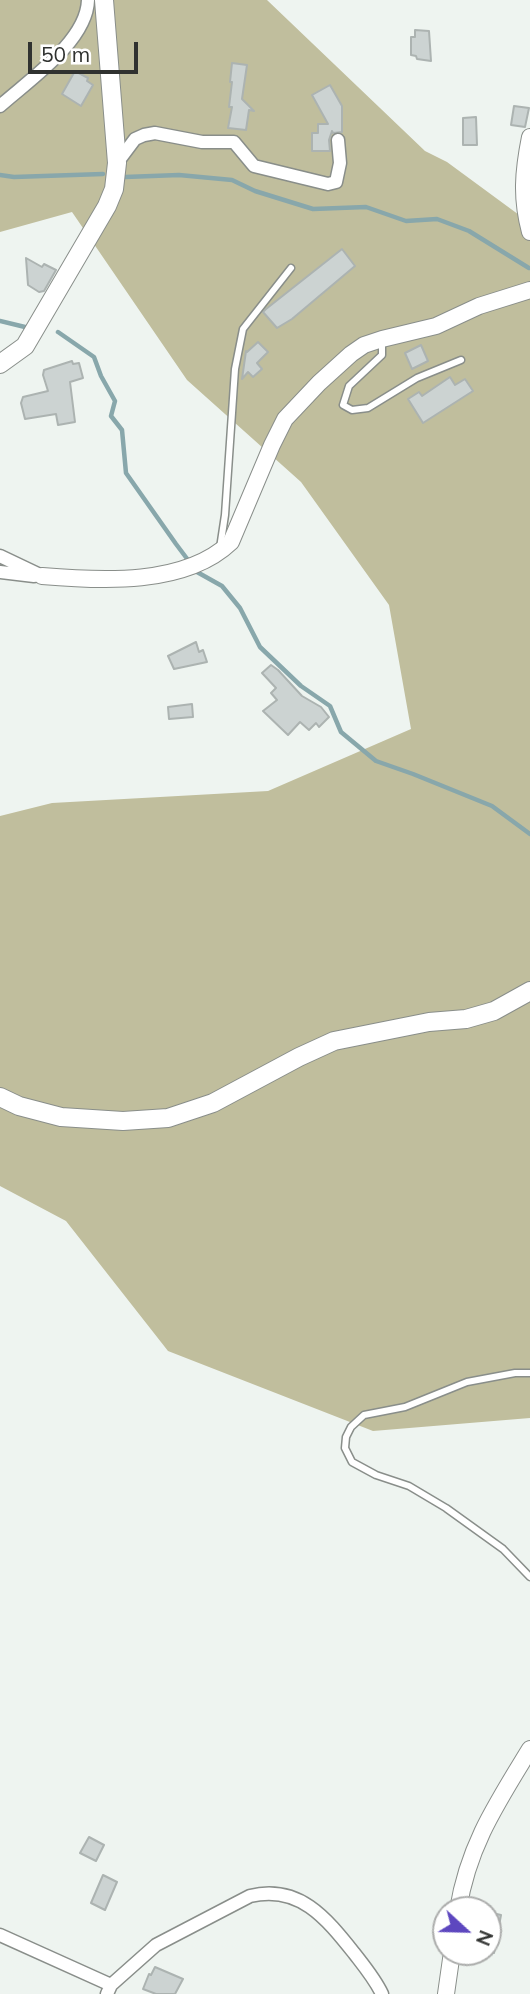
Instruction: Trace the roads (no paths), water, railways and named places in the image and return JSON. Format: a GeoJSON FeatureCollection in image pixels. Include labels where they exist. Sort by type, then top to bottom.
{"type":"FeatureCollection","features":[{"type":"Feature","properties":{"kind":"main road"},"geometry":{"type":"LineString","coordinates":[[0,364],[25,346],[107,206],[114,189],[117,163],[104,0]]}},
{"type":"Feature","properties":{"kind":"main road"},"geometry":{"type":"LineString","coordinates":[[0,1097],[19,1106],[61,1117],[123,1121],[168,1118],[213,1103],[334,1041],[429,1022],[467,1019],[494,1011],[530,991]]}},
{"type":"Feature","properties":{"kind":"street"},"geometry":{"type":"LineString","coordinates":[[0,106],[70,43],[88,11],[88,0]]}},
{"type":"Feature","properties":{"kind":"street"},"geometry":{"type":"LineString","coordinates":[[117,163],[135,139],[155,133],[202,142],[234,142],[254,166],[328,184],[337,182],[340,163],[338,139]]}},
{"type":"Feature","properties":{"kind":"street"},"geometry":{"type":"LineString","coordinates":[[530,137],[523,186],[524,208],[530,232]]}},
{"type":"Feature","properties":{"kind":"street"},"geometry":{"type":"LineString","coordinates":[[0,572],[118,580],[176,571],[219,553],[231,542],[285,419],[351,354],[364,345],[436,326],[479,306],[530,289]]}},
{"type":"Feature","properties":{"kind":"street"},"geometry":{"type":"LineString","coordinates":[[0,556],[42,576]]}},
{"type":"Feature","properties":{"kind":"street"},"geometry":{"type":"LineString","coordinates":[[461,1896],[471,1856],[486,1822],[530,1749]]}},
{"type":"Feature","properties":{"kind":"street"},"geometry":{"type":"LineString","coordinates":[[0,1935],[109,1990],[156,1945],[250,1896],[265,1892],[288,1895],[310,1906],[334,1927],[377,1983],[382,1994]]}},
{"type":"Feature","properties":{"kind":"street"},"geometry":{"type":"LineString","coordinates":[[446,1994],[450,1966]]}},
{"type":"Feature","properties":{"kind":"lane"},"geometry":{"type":"LineString","coordinates":[[219,553],[225,515],[236,369],[243,329],[291,268]]}},
{"type":"Feature","properties":{"kind":"lane"},"geometry":{"type":"LineString","coordinates":[[382,339],[382,355],[349,386],[343,405],[352,410],[368,408],[417,378],[461,360]]}},
{"type":"Feature","properties":{"kind":"lane"},"geometry":{"type":"LineString","coordinates":[[530,1373],[515,1373],[467,1382],[405,1408],[365,1415],[351,1427],[345,1448],[352,1462],[376,1475],[409,1486],[446,1508],[503,1549],[530,1577]]}},
{"type":"Feature","properties":{"kind":"waterway"},"geometry":{"type":"LineString","coordinates":[[0,175],[14,177],[103,174]]}},
{"type":"Feature","properties":{"kind":"waterway"},"geometry":{"type":"LineString","coordinates":[[125,177],[179,175],[232,180],[255,191],[313,209],[366,207],[406,221],[437,219],[469,231],[529,268]]}},
{"type":"Feature","properties":{"kind":"waterway"},"geometry":{"type":"LineString","coordinates":[[0,321],[25,327]]}},
{"type":"Feature","properties":{"kind":"waterway"},"geometry":{"type":"LineString","coordinates":[[58,332],[94,357],[115,401],[111,416],[122,430],[126,473],[197,572],[222,586],[240,608],[260,647],[301,686],[330,706],[341,732],[376,761],[492,806],[530,834]]}}]}
